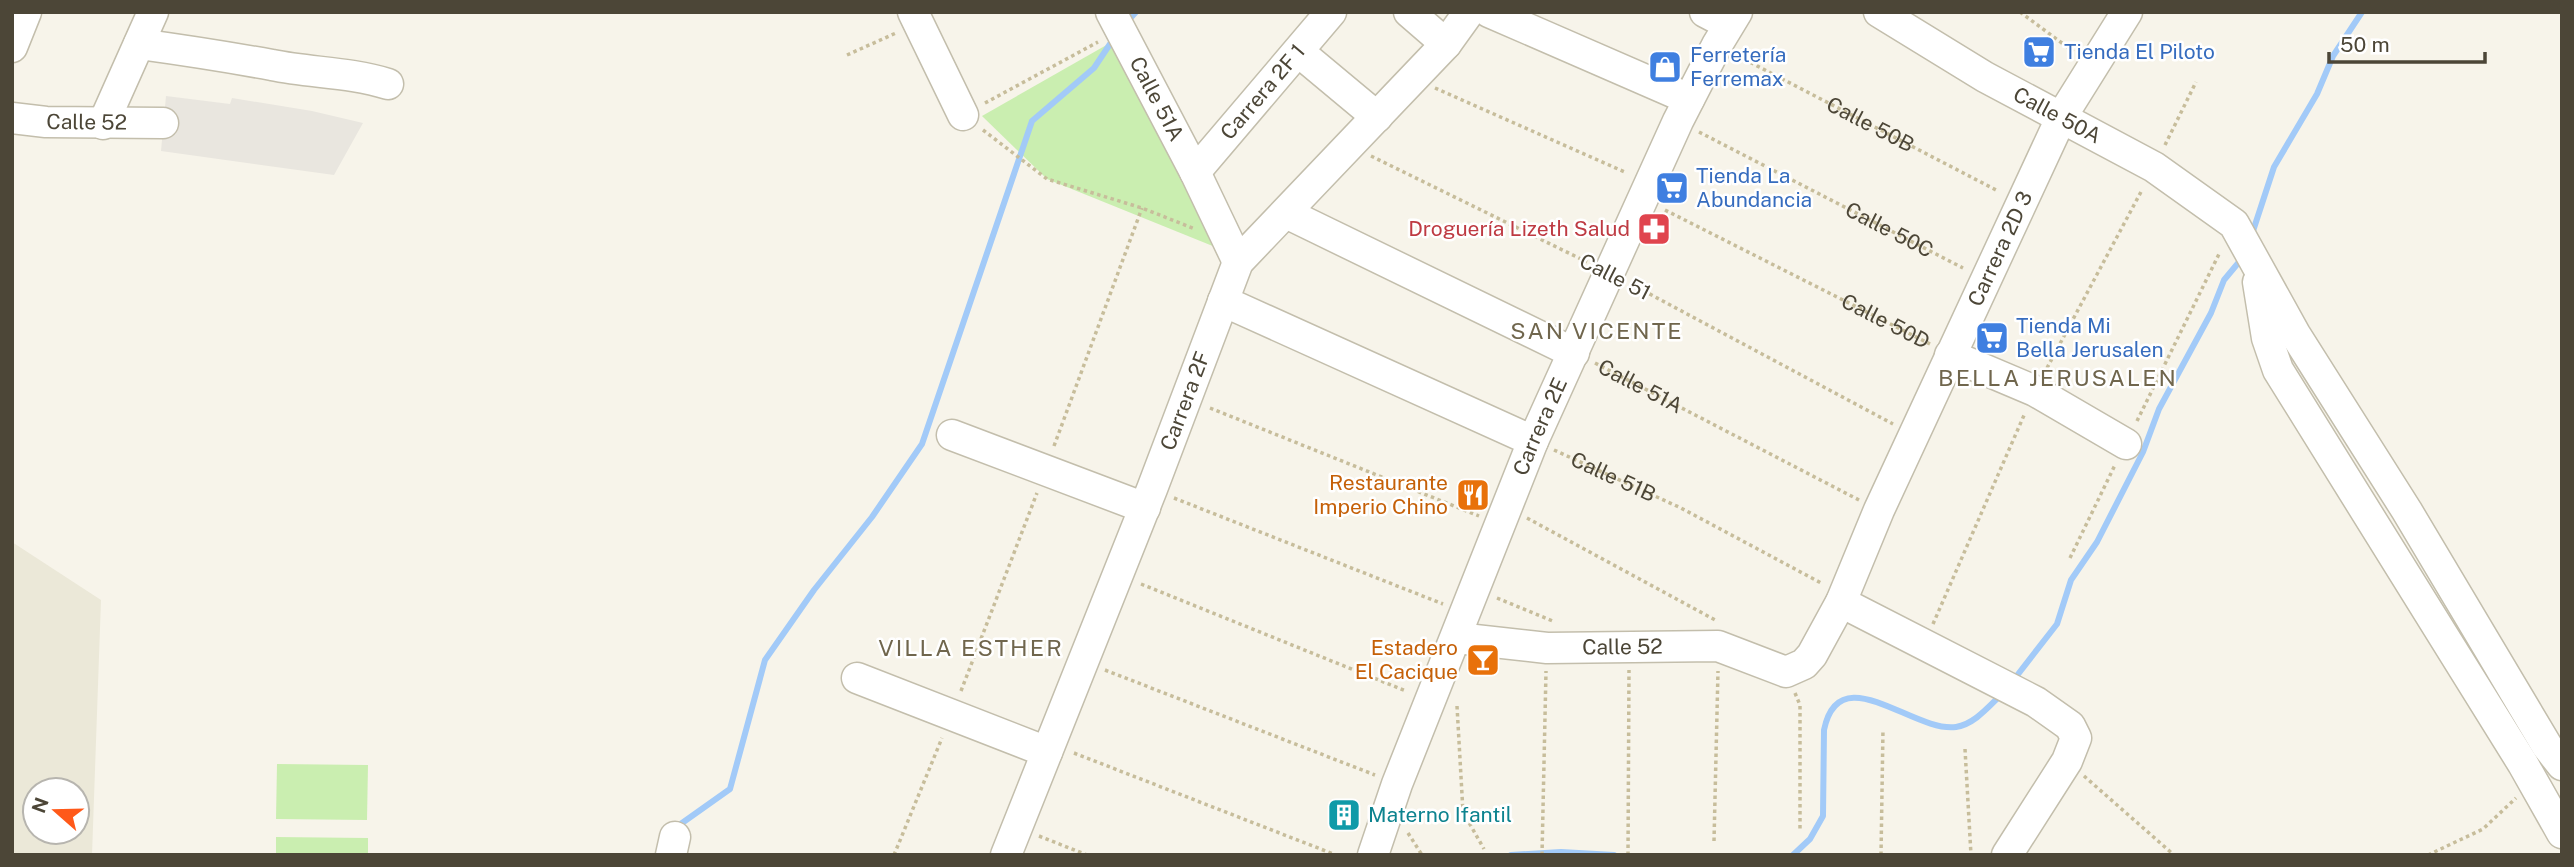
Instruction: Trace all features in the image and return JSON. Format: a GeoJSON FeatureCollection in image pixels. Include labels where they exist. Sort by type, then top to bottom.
{"type":"FeatureCollection","features":[{"type":"Feature","properties":{"kind":"street"},"geometry":{"type":"LineString","coordinates":[[12,47],[26,12]]}},
{"type":"Feature","properties":{"kind":"street"},"geometry":{"type":"LineString","coordinates":[[103,124],[153,12]]}},
{"type":"Feature","properties":{"kind":"street"},"geometry":{"type":"LineString","coordinates":[[913,12],[963,115]]}},
{"type":"Feature","properties":{"kind":"street","name":"Carrera 2F 1"},"geometry":{"type":"LineString","coordinates":[[1195,172],[1331,12]]}},
{"type":"Feature","properties":{"kind":"street"},"geometry":{"type":"LineString","coordinates":[[1409,12],[1446,44]]}},
{"type":"Feature","properties":{"kind":"street","name":"Carrera 2F"},"geometry":{"type":"LineString","coordinates":[[1006,855],[1187,399],[1223,300],[1234,252],[1286,213],[1446,44],[1469,12]]}},
{"type":"Feature","properties":{"kind":"street"},"geometry":{"type":"LineString","coordinates":[[1489,12],[1684,110]]}},
{"type":"Feature","properties":{"kind":"street","name":"Calle 50A"},"geometry":{"type":"LineString","coordinates":[[1879,12],[1985,77],[2154,167],[2234,224]]}},
{"type":"Feature","properties":{"kind":"street","name":"Carrera 2D 3"},"geometry":{"type":"LineString","coordinates":[[1786,672],[1804,664],[1841,602],[1879,510],[2062,116],[2127,12]]}},
{"type":"Feature","properties":{"kind":"street","name":"Calle 51A"},"geometry":{"type":"LineString","coordinates":[[1115,21],[1234,252]]}},
{"type":"Feature","properties":{"kind":"street","name":"Carrera 2E"},"geometry":{"type":"LineString","coordinates":[[1373,855],[1397,784],[1444,702],[1466,614],[1533,441],[1648,191],[1721,23]]}},
{"type":"Feature","properties":{"kind":"street"},"geometry":{"type":"LineString","coordinates":[[139,44],[253,60],[271,65],[363,76],[388,84]]}},
{"type":"Feature","properties":{"kind":"street"},"geometry":{"type":"LineString","coordinates":[[1299,52],[1377,117]]}},
{"type":"Feature","properties":{"kind":"street","name":"Calle 52"},"geometry":{"type":"LineString","coordinates":[[12,118],[103,124],[163,123]]}},
{"type":"Feature","properties":{"kind":"street","name":"Calle 51A"},"geometry":{"type":"LineString","coordinates":[[1286,213],[1574,353]]}},
{"type":"Feature","properties":{"kind":"street"},"geometry":{"type":"LineString","coordinates":[[2234,224],[2295,334],[2407,511],[2547,746],[2562,765]]}},
{"type":"Feature","properties":{"kind":"street"},"geometry":{"type":"LineString","coordinates":[[2255,264],[2267,338],[2278,370],[2562,833]]}},
{"type":"Feature","properties":{"kind":"street"},"geometry":{"type":"LineString","coordinates":[[1223,300],[1533,441]]}},
{"type":"Feature","properties":{"kind":"street","name":"Calle 50D"},"geometry":{"type":"LineString","coordinates":[[1951,355],[2035,391],[2126,444]]}},
{"type":"Feature","properties":{"kind":"street"},"geometry":{"type":"LineString","coordinates":[[952,435],[1046,469],[1149,498]]}},
{"type":"Feature","properties":{"kind":"street"},"geometry":{"type":"LineString","coordinates":[[1841,602],[2036,702],[2070,726],[2071,749],[2007,855]]}},
{"type":"Feature","properties":{"kind":"street","name":"Calle 52"},"geometry":{"type":"LineString","coordinates":[[1466,614],[1556,637],[1629,647],[1721,635],[1786,672]]}},
{"type":"Feature","properties":{"kind":"street"},"geometry":{"type":"LineString","coordinates":[[857,678],[1049,748]]}},
{"type":"Feature","properties":{"kind":"path"},"geometry":{"type":"LineString","coordinates":[[2020,12],[2092,66]]}},
{"type":"Feature","properties":{"kind":"path"},"geometry":{"type":"LineString","coordinates":[[1115,21],[963,115],[1047,179],[1142,208],[1234,252]]}},
{"type":"Feature","properties":{"kind":"path","name":"Calle 50B"},"geometry":{"type":"LineString","coordinates":[[1721,23],[2022,204]]}},
{"type":"Feature","properties":{"kind":"path","name":"Calle 50D"},"geometry":{"type":"LineString","coordinates":[[1414,79],[1648,191],[1951,355]]}},
{"type":"Feature","properties":{"kind":"path"},"geometry":{"type":"LineString","coordinates":[[1923,645],[2035,391],[2196,82]]}},
{"type":"Feature","properties":{"kind":"path","name":"Calle 50C"},"geometry":{"type":"LineString","coordinates":[[1684,110],[1987,280]]}},
{"type":"Feature","properties":{"kind":"path","name":"Calle 51"},"geometry":{"type":"LineString","coordinates":[[1349,146],[1610,273],[1914,435]]}},
{"type":"Feature","properties":{"kind":"path"},"geometry":{"type":"LineString","coordinates":[[894,855],[952,714],[1046,469],[1142,208]]}},
{"type":"Feature","properties":{"kind":"path"},"geometry":{"type":"LineString","coordinates":[[2070,558],[2234,224]]}},
{"type":"Feature","properties":{"kind":"path","name":"Calle 51A"},"geometry":{"type":"LineString","coordinates":[[1574,353],[1879,510]]}},
{"type":"Feature","properties":{"kind":"path"},"geometry":{"type":"LineString","coordinates":[[1187,399],[1503,516],[1721,635],[1714,841]]}},
{"type":"Feature","properties":{"kind":"path","name":"Calle 51B"},"geometry":{"type":"LineString","coordinates":[[1533,441],[1691,513],[1829,588],[1841,602]]}},
{"type":"Feature","properties":{"kind":"path"},"geometry":{"type":"LineString","coordinates":[[1149,498],[1466,614],[1556,637],[1542,855]]}},
{"type":"Feature","properties":{"kind":"path"},"geometry":{"type":"LineString","coordinates":[[1118,575],[1444,702],[1464,812],[1483,849]]}},
{"type":"Feature","properties":{"kind":"path"},"geometry":{"type":"LineString","coordinates":[[1628,855],[1629,647]]}},
{"type":"Feature","properties":{"kind":"path"},"geometry":{"type":"LineString","coordinates":[[1083,662],[1397,784]]}},
{"type":"Feature","properties":{"kind":"path"},"geometry":{"type":"LineString","coordinates":[[1786,672],[1800,705],[1800,831]]}},
{"type":"Feature","properties":{"kind":"path"},"geometry":{"type":"LineString","coordinates":[[1881,855],[1883,729]]}},
{"type":"Feature","properties":{"kind":"path"},"geometry":{"type":"LineString","coordinates":[[1049,748],[1336,855]]}},
{"type":"Feature","properties":{"kind":"path"},"geometry":{"type":"LineString","coordinates":[[1965,749],[1970,855]]}},
{"type":"Feature","properties":{"kind":"path"},"geometry":{"type":"LineString","coordinates":[[2071,749],[2174,855]]}},
{"type":"Feature","properties":{"kind":"path"},"geometry":{"type":"LineString","coordinates":[[2428,855],[2483,829],[2493,822],[2511,801],[2537,789]]}},
{"type":"Feature","properties":{"kind":"path"},"geometry":{"type":"LineString","coordinates":[[1017,828],[1087,855]]}},
{"type":"Feature","properties":{"kind":"shaded area"},"geometry":{"type":"Polygon","coordinates":[[[166,96],[230,104],[232,98],[312,111],[363,123],[334,175],[161,151],[166,96]]]}},
{"type":"Feature","properties":{"kind":"shaded area"},"geometry":{"type":"Polygon","coordinates":[[[12,542],[101,600],[92,855],[12,855],[12,542]]]}},
{"type":"Feature","properties":{"kind":"green space"},"geometry":{"type":"Polygon","coordinates":[[[1110,43],[1225,251],[1047,179],[982,116],[1110,43]]]}},
{"type":"Feature","properties":{"kind":"green space"},"geometry":{"type":"Polygon","coordinates":[[[277,764],[368,765],[367,820],[276,819],[277,764]]]}},
{"type":"Feature","properties":{"kind":"green space"},"geometry":{"type":"Polygon","coordinates":[[[276,837],[368,838],[368,855],[276,855],[276,837]]]}},
{"type":"Feature","properties":{"kind":"waterway"},"geometry":{"type":"LineString","coordinates":[[1125,24],[1136,12]]}},
{"type":"Feature","properties":{"kind":"waterway"},"geometry":{"type":"LineString","coordinates":[[2253,231],[2274,167],[2317,94],[2333,56],[2362,12]]}},
{"type":"Feature","properties":{"kind":"waterway"},"geometry":{"type":"LineString","coordinates":[[675,828],[730,789],[765,660],[814,590],[872,517],[922,444],[1032,121],[1094,68],[1114,38]]}},
{"type":"Feature","properties":{"kind":"waterway"},"geometry":{"type":"LineString","coordinates":[[2012,682],[2057,624],[2071,580],[2097,542],[2143,452],[2159,409],[2211,313],[2224,280],[2239,262]]}},
{"type":"Feature","properties":{"kind":"waterway"},"geometry":{"type":"LineString","coordinates":[[1793,855],[1810,839],[1823,816],[1824,730],[1832,709],[1845,699],[1861,698],[1919,720],[1939,726],[1956,727],[1976,718],[2003,693]]}},
{"type":"Feature","properties":{"kind":"waterway"},"geometry":{"type":"LineString","coordinates":[[1511,855],[1561,852],[1614,855]]}},
{"type":"Feature","properties":{"kind":"place","name":"Tienda El Piloto"},"geometry":{"type":"Point","coordinates":[2039,52]}},
{"type":"Feature","properties":{"kind":"place","name":"Ferretería Ferremax"},"geometry":{"type":"Point","coordinates":[1665,67]}},
{"type":"Feature","properties":{"kind":"place","name":"Tienda La Abundancia"},"geometry":{"type":"Point","coordinates":[1672,188]}},
{"type":"Feature","properties":{"kind":"place","name":"Droguería Lizeth Salud"},"geometry":{"type":"Point","coordinates":[1654,229]}},
{"type":"Feature","properties":{"kind":"place","name":"Tienda Mi Bella Jerusalen"},"geometry":{"type":"Point","coordinates":[1992,338]}},
{"type":"Feature","properties":{"kind":"place","name":"Restaurante Imperio Chino"},"geometry":{"type":"Point","coordinates":[1473,495]}},
{"type":"Feature","properties":{"kind":"place","name":"Estadero El Cacique"},"geometry":{"type":"Point","coordinates":[1483,660]}},
{"type":"Feature","properties":{"kind":"place","name":"Materno Ifantil"},"geometry":{"type":"Point","coordinates":[1344,815]}},
{"type":"Feature","properties":{"kind":"district","name":"SAN VICENTE"},"geometry":{"type":"Point","coordinates":[1597,331]}},
{"type":"Feature","properties":{"kind":"district","name":"BELLA JERUSALEN"},"geometry":{"type":"Point","coordinates":[2058,378]}},
{"type":"Feature","properties":{"kind":"district","name":"VILLA ESTHER"},"geometry":{"type":"Point","coordinates":[971,648]}}]}
